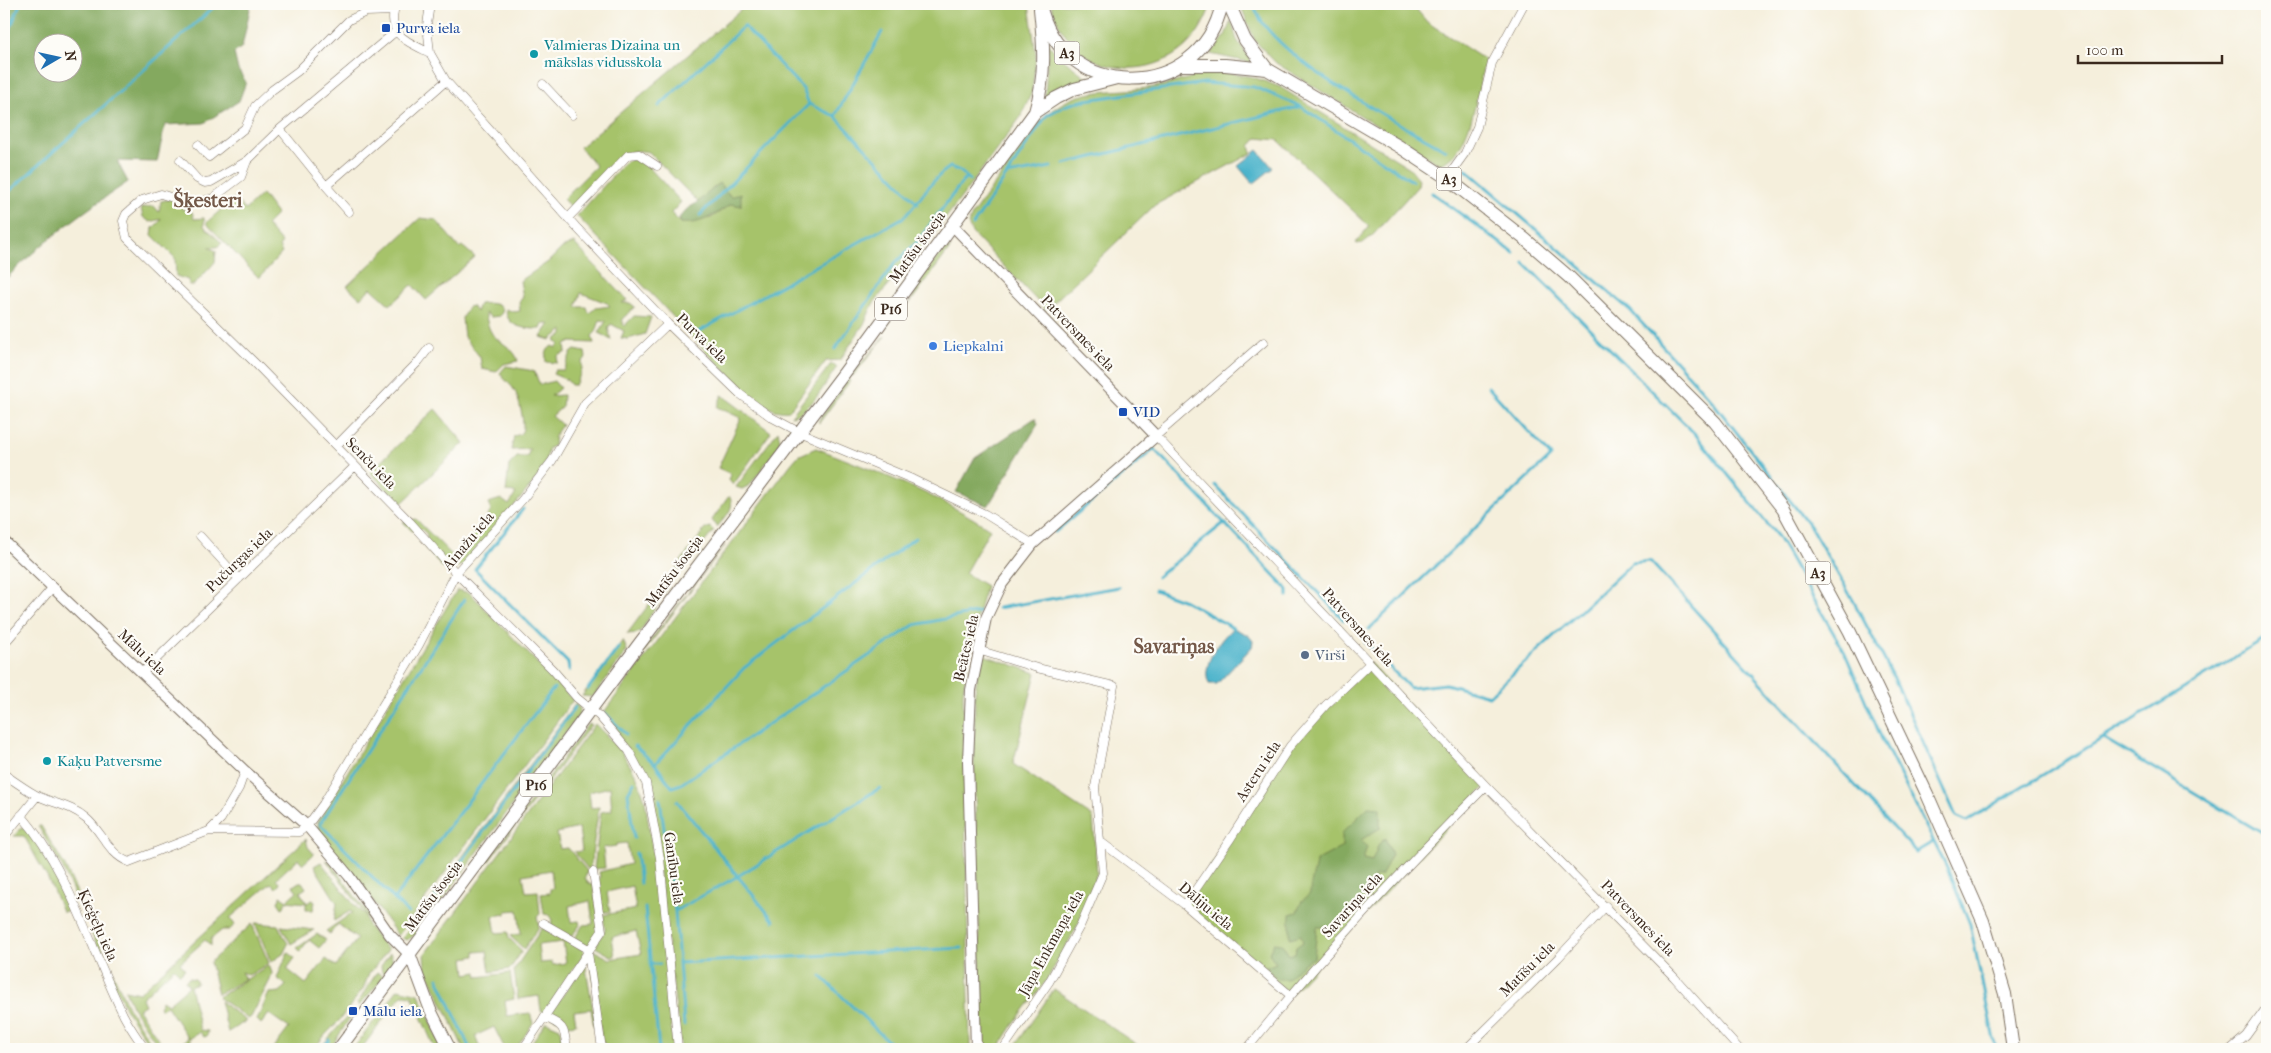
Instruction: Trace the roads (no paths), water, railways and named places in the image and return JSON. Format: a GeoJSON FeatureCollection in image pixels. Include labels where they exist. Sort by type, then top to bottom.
{"type":"FeatureCollection","features":[{"type":"Feature","properties":{"kind":"main road","name":"A3"},"geometry":{"type":"LineString","coordinates":[[1040,4],[1051,33],[1063,50],[1078,63],[1091,70],[1116,78],[1156,76],[1181,65],[1197,52],[1210,35],[1219,16],[1222,4]]}},
{"type":"Feature","properties":{"kind":"main road","name":"Matīšu šoseja"},"geometry":{"type":"LineString","coordinates":[[1036,112],[1042,89],[1044,68],[1040,4]]}},
{"type":"Feature","properties":{"kind":"main road","name":"A3"},"geometry":{"type":"LineString","coordinates":[[1229,4],[1245,40],[1267,69],[1400,147],[1447,178],[1526,240],[1569,277],[1716,422],[1783,509],[1850,632],[1927,794],[1983,920],[2005,994],[2013,1049]]}},
{"type":"Feature","properties":{"kind":"main road","name":"A3"},"geometry":{"type":"LineString","coordinates":[[1181,65],[1224,64],[1267,69]]}},
{"type":"Feature","properties":{"kind":"main road","name":"Matīšu šoseja"},"geometry":{"type":"LineString","coordinates":[[339,1049],[1036,112],[1056,98],[1074,89],[1116,78]]}},
{"type":"Feature","properties":{"kind":"main road","name":"Mālu iela"},"geometry":{"type":"LineString","coordinates":[[410,955],[430,1009],[450,1049]]}},
{"type":"Feature","properties":{"kind":"street","name":"Purva iela"},"geometry":{"type":"LineString","coordinates":[[430,4],[427,25],[430,53],[446,81],[568,218],[668,324],[740,394],[771,417],[799,432],[912,480],[985,514],[1033,544]]}},
{"type":"Feature","properties":{"kind":"street"},"geometry":{"type":"LineString","coordinates":[[1447,178],[1465,153],[1477,127],[1492,63],[1524,4]]}},
{"type":"Feature","properties":{"kind":"street"},"geometry":{"type":"LineString","coordinates":[[198,145],[209,157],[245,128],[255,106],[272,90],[298,71],[349,20],[366,12],[394,7],[391,16],[395,32],[408,42],[430,53]]}},
{"type":"Feature","properties":{"kind":"street"},"geometry":{"type":"LineString","coordinates":[[180,160],[197,180],[204,183],[211,182],[247,161],[280,129],[395,32]]}},
{"type":"Feature","properties":{"kind":"street"},"geometry":{"type":"LineString","coordinates":[[326,186],[446,81]]}},
{"type":"Feature","properties":{"kind":"street"},"geometry":{"type":"LineString","coordinates":[[543,84],[572,115]]}},
{"type":"Feature","properties":{"kind":"street"},"geometry":{"type":"LineString","coordinates":[[280,129],[349,212]]}},
{"type":"Feature","properties":{"kind":"street"},"geometry":{"type":"LineString","coordinates":[[568,218],[628,155],[639,154],[657,166]]}},
{"type":"Feature","properties":{"kind":"street","name":"Senču iela"},"geometry":{"type":"LineString","coordinates":[[247,161],[241,177],[213,198],[200,202],[182,200],[161,194],[142,200],[126,214],[123,221],[127,238],[254,362],[591,711]]}},
{"type":"Feature","properties":{"kind":"street","name":"Patversmes iela"},"geometry":{"type":"LineString","coordinates":[[952,226],[1304,591],[1486,786],[1606,906],[1739,1049]]}},
{"type":"Feature","properties":{"kind":"street","name":"Ainažu iela"},"geometry":{"type":"LineString","coordinates":[[307,826],[323,804],[419,645],[456,573],[522,500],[552,461],[584,403],[668,324]]}},
{"type":"Feature","properties":{"kind":"street","name":"Beātes iela"},"geometry":{"type":"LineString","coordinates":[[976,1049],[968,762],[971,690],[986,618],[1002,584],[1033,544],[1264,342]]}},
{"type":"Feature","properties":{"kind":"street"},"geometry":{"type":"LineString","coordinates":[[336,446],[420,361],[429,348]]}},
{"type":"Feature","properties":{"kind":"street","name":"Pučurgas iela"},"geometry":{"type":"LineString","coordinates":[[142,673],[355,466]]}},
{"type":"Feature","properties":{"kind":"street"},"geometry":{"type":"LineString","coordinates":[[200,536],[239,579]]}},
{"type":"Feature","properties":{"kind":"street","name":"Mālu iela"},"geometry":{"type":"LineString","coordinates":[[4,541],[245,771],[307,826],[349,876],[396,942],[410,955]]}},
{"type":"Feature","properties":{"kind":"street"},"geometry":{"type":"LineString","coordinates":[[4,644],[52,588]]}},
{"type":"Feature","properties":{"kind":"street","name":"Jāņa Enkmaņa iela"},"geometry":{"type":"LineString","coordinates":[[978,650],[1037,668],[1114,686],[1095,787],[1096,816],[1101,842],[1103,873],[1081,924],[1049,982],[1004,1049]]}},
{"type":"Feature","properties":{"kind":"street","name":"Asteru iela"},"geometry":{"type":"LineString","coordinates":[[1185,905],[1290,746],[1326,704],[1370,663]]}},
{"type":"Feature","properties":{"kind":"street","name":"Ganību iela"},"geometry":{"type":"LineString","coordinates":[[591,711],[599,716],[629,750],[646,782],[660,858],[678,1049]]}},
{"type":"Feature","properties":{"kind":"street"},"geometry":{"type":"LineString","coordinates":[[209,831],[221,819],[239,788],[245,771]]}},
{"type":"Feature","properties":{"kind":"street"},"geometry":{"type":"LineString","coordinates":[[4,774],[37,796],[65,805],[87,818],[110,847],[123,860],[129,862],[209,831],[298,832],[307,826]]}},
{"type":"Feature","properties":{"kind":"street","name":"Savariņa iela"},"geometry":{"type":"LineString","coordinates":[[1247,1049],[1290,995],[1395,878],[1486,786]]}},
{"type":"Feature","properties":{"kind":"street"},"geometry":{"type":"LineString","coordinates":[[4,837],[37,796]]}},
{"type":"Feature","properties":{"kind":"street","name":"Ķieģeļu iela"},"geometry":{"type":"LineString","coordinates":[[21,815],[48,850],[62,877],[121,1012],[146,1049]]}},
{"type":"Feature","properties":{"kind":"street","name":"Dāliju iela"},"geometry":{"type":"LineString","coordinates":[[1101,842],[1185,905],[1290,995]]}},
{"type":"Feature","properties":{"kind":"street"},"geometry":{"type":"LineString","coordinates":[[523,1049],[602,931],[593,872]]}},
{"type":"Feature","properties":{"kind":"street","name":"Matīšu iela"},"geometry":{"type":"LineString","coordinates":[[1466,1049],[1558,958],[1606,906]]}},
{"type":"Feature","properties":{"kind":"street"},"geometry":{"type":"LineString","coordinates":[[543,923],[589,952]]}},
{"type":"Feature","properties":{"kind":"street"},"geometry":{"type":"LineString","coordinates":[[589,952],[602,1049]]}},
{"type":"Feature","properties":{"kind":"street"},"geometry":{"type":"LineString","coordinates":[[2231,1049],[2246,1036],[2267,1007]]}},
{"type":"Feature","properties":{"kind":"street"},"geometry":{"type":"LineString","coordinates":[[544,1017],[560,1024],[564,1029],[567,1049]]}},
{"type":"Feature","properties":{"kind":"water"},"geometry":{"type":"Polygon","coordinates":[[[1258,150],[1273,168],[1253,184],[1238,166],[1258,150]]]}},
{"type":"Feature","properties":{"kind":"water"},"geometry":{"type":"Polygon","coordinates":[[[1233,628],[1248,635],[1253,641],[1252,647],[1217,684],[1209,684],[1207,669],[1209,661],[1222,639],[1233,628]]]}},
{"type":"Feature","properties":{"kind":"waterway"},"geometry":{"type":"LineString","coordinates":[[4,44],[20,4]]}},
{"type":"Feature","properties":{"kind":"waterway"},"geometry":{"type":"LineString","coordinates":[[4,196],[217,4]]}},
{"type":"Feature","properties":{"kind":"waterway"},"geometry":{"type":"LineString","coordinates":[[1254,4],[1263,23],[1282,44],[1307,65],[1368,106],[1446,150]]}},
{"type":"Feature","properties":{"kind":"waterway"},"geometry":{"type":"LineString","coordinates":[[659,106],[744,26],[803,89],[809,104],[835,116],[918,204]]}},
{"type":"Feature","properties":{"kind":"waterway"},"geometry":{"type":"LineString","coordinates":[[835,116],[882,32]]}},
{"type":"Feature","properties":{"kind":"waterway"},"geometry":{"type":"LineString","coordinates":[[973,225],[1047,115],[1067,105],[1086,100],[1205,83],[1254,87],[1300,106],[1412,181]]}},
{"type":"Feature","properties":{"kind":"waterway"},"geometry":{"type":"LineString","coordinates":[[700,215],[809,104]]}},
{"type":"Feature","properties":{"kind":"waterway"},"geometry":{"type":"LineString","coordinates":[[1064,164],[1299,107]]}},
{"type":"Feature","properties":{"kind":"waterway"},"geometry":{"type":"LineString","coordinates":[[698,332],[904,217],[931,184],[950,167],[960,171],[970,180]]}},
{"type":"Feature","properties":{"kind":"waterway"},"geometry":{"type":"LineString","coordinates":[[1007,175],[1051,167]]}},
{"type":"Feature","properties":{"kind":"waterway"},"geometry":{"type":"LineString","coordinates":[[1463,167],[1630,310],[1712,401],[1810,526],[1854,602],[1894,678],[1956,816],[1967,821],[2267,638]]}},
{"type":"Feature","properties":{"kind":"waterway"},"geometry":{"type":"LineString","coordinates":[[835,349],[895,263],[917,242],[966,177]]}},
{"type":"Feature","properties":{"kind":"waterway"},"geometry":{"type":"LineString","coordinates":[[1432,193],[1514,253]]}},
{"type":"Feature","properties":{"kind":"waterway"},"geometry":{"type":"LineString","coordinates":[[1524,263],[1696,435],[1778,537],[1845,653],[1881,737],[1946,866],[1970,924],[1995,1045]]}},
{"type":"Feature","properties":{"kind":"waterway"},"geometry":{"type":"LineString","coordinates":[[1369,629],[1551,456],[1488,387]]}},
{"type":"Feature","properties":{"kind":"waterway"},"geometry":{"type":"LineString","coordinates":[[1055,532],[1154,449],[1288,590],[1288,596]]}},
{"type":"Feature","properties":{"kind":"waterway"},"geometry":{"type":"LineString","coordinates":[[1215,485],[1344,620]]}},
{"type":"Feature","properties":{"kind":"waterway"},"geometry":{"type":"LineString","coordinates":[[523,509],[475,569],[568,663],[569,670]]}},
{"type":"Feature","properties":{"kind":"waterway"},"geometry":{"type":"LineString","coordinates":[[1157,577],[1224,523]]}},
{"type":"Feature","properties":{"kind":"waterway"},"geometry":{"type":"LineString","coordinates":[[655,764],[744,668],[915,538]]}},
{"type":"Feature","properties":{"kind":"waterway"},"geometry":{"type":"LineString","coordinates":[[1365,642],[1410,688],[1446,684],[1489,696],[1632,563],[1650,561],[1916,852],[1933,842]]}},
{"type":"Feature","properties":{"kind":"waterway"},"geometry":{"type":"LineString","coordinates":[[998,608],[1119,587]]}},
{"type":"Feature","properties":{"kind":"waterway"},"geometry":{"type":"LineString","coordinates":[[1155,590],[1185,601],[1233,628]]}},
{"type":"Feature","properties":{"kind":"waterway"},"geometry":{"type":"LineString","coordinates":[[408,913],[320,824],[464,600]]}},
{"type":"Feature","properties":{"kind":"waterway"},"geometry":{"type":"LineString","coordinates":[[635,746],[655,764],[672,787],[681,784],[914,625],[980,612]]}},
{"type":"Feature","properties":{"kind":"waterway"},"geometry":{"type":"LineString","coordinates":[[588,689],[619,647]]}},
{"type":"Feature","properties":{"kind":"waterway"},"geometry":{"type":"LineString","coordinates":[[394,899],[554,688]]}},
{"type":"Feature","properties":{"kind":"waterway"},"geometry":{"type":"LineString","coordinates":[[418,921],[575,707]]}},
{"type":"Feature","properties":{"kind":"waterway"},"geometry":{"type":"LineString","coordinates":[[605,713],[626,734]]}},
{"type":"Feature","properties":{"kind":"waterway"},"geometry":{"type":"LineString","coordinates":[[2103,738],[2267,836]]}},
{"type":"Feature","properties":{"kind":"waterway"},"geometry":{"type":"LineString","coordinates":[[634,782],[628,793],[634,838]]}},
{"type":"Feature","properties":{"kind":"waterway"},"geometry":{"type":"LineString","coordinates":[[675,911],[738,876],[880,788]]}},
{"type":"Feature","properties":{"kind":"waterway"},"geometry":{"type":"LineString","coordinates":[[660,799],[675,911],[684,1025]]}},
{"type":"Feature","properties":{"kind":"waterway"},"geometry":{"type":"LineString","coordinates":[[677,801],[774,921]]}},
{"type":"Feature","properties":{"kind":"waterway"},"geometry":{"type":"LineString","coordinates":[[636,853],[640,883]]}},
{"type":"Feature","properties":{"kind":"waterway"},"geometry":{"type":"LineString","coordinates":[[645,908],[659,1049]]}},
{"type":"Feature","properties":{"kind":"waterway"},"geometry":{"type":"LineString","coordinates":[[679,963],[962,948]]}},
{"type":"Feature","properties":{"kind":"waterway"},"geometry":{"type":"LineString","coordinates":[[650,964],[660,964]]}},
{"type":"Feature","properties":{"kind":"waterway"},"geometry":{"type":"LineString","coordinates":[[821,976],[896,1049]]}},
{"type":"Feature","properties":{"kind":"waterway"},"geometry":{"type":"LineString","coordinates":[[438,978],[470,1049]]}},
{"type":"Feature","properties":{"kind":"waterway"},"geometry":{"type":"LineString","coordinates":[[322,1049],[329,1040]]}},
{"type":"Feature","properties":{"kind":"place","name":"Purva iela"},"geometry":{"type":"Point","coordinates":[386,28]}},
{"type":"Feature","properties":{"kind":"place","name":"Valmieras Dizaina un mākslas vidusskola"},"geometry":{"type":"Point","coordinates":[534,54]}},
{"type":"Feature","properties":{"kind":"place","name":"Liepkalni"},"geometry":{"type":"Point","coordinates":[933,346]}},
{"type":"Feature","properties":{"kind":"place","name":"VID"},"geometry":{"type":"Point","coordinates":[1123,412]}},
{"type":"Feature","properties":{"kind":"place","name":"Virši"},"geometry":{"type":"Point","coordinates":[1305,655]}},
{"type":"Feature","properties":{"kind":"place","name":"Kaķu Patversme"},"geometry":{"type":"Point","coordinates":[47,761]}},
{"type":"Feature","properties":{"kind":"place","name":"Mālu iela"},"geometry":{"type":"Point","coordinates":[353,1011]}},
{"type":"Feature","properties":{"kind":"district","name":"Šķesteri"},"geometry":{"type":"Point","coordinates":[208,200]}},
{"type":"Feature","properties":{"kind":"district","name":"Savariņas"},"geometry":{"type":"Point","coordinates":[1174,646]}}]}
